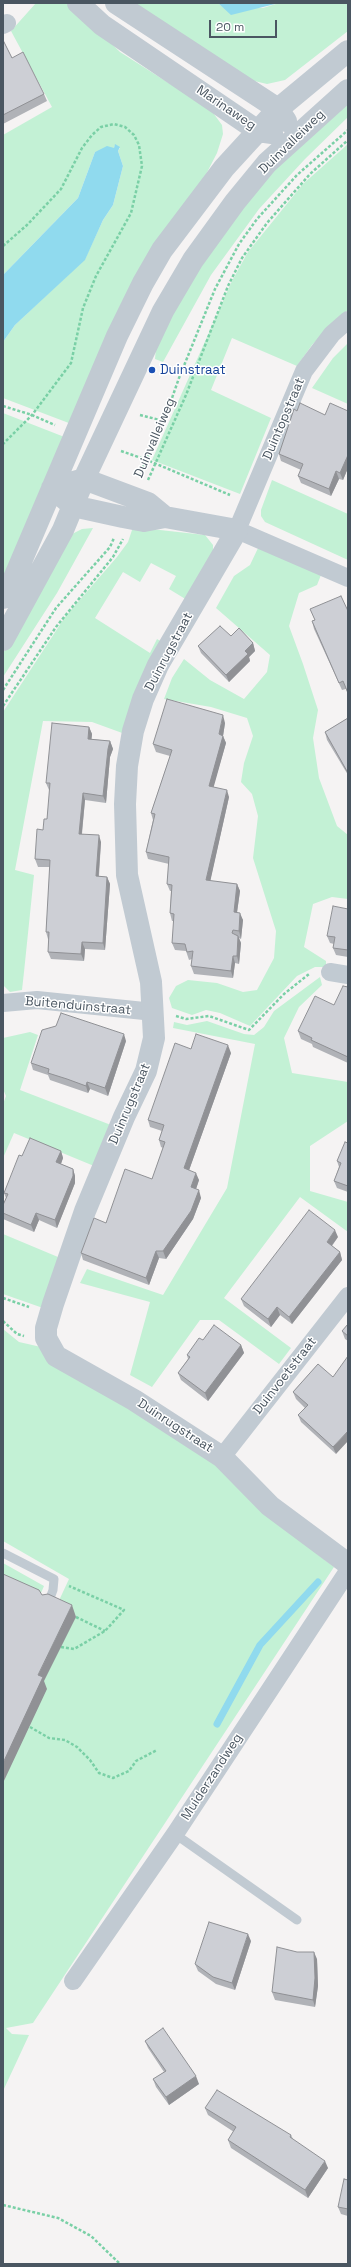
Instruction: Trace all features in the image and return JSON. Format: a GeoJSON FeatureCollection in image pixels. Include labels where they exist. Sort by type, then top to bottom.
{"type":"FeatureCollection","features":[{"type":"Feature","properties":{"kind":"street","name":"Marinaweg"},"geometry":{"type":"LineString","coordinates":[[78,3],[102,25],[258,131],[295,136]]}},
{"type":"Feature","properties":{"kind":"street"},"geometry":{"type":"LineString","coordinates":[[116,3],[278,109],[295,136]]}},
{"type":"Feature","properties":{"kind":"street"},"geometry":{"type":"LineString","coordinates":[[3,598],[117,336],[143,283],[162,250],[201,196],[278,109],[348,51]]}},
{"type":"Feature","properties":{"kind":"street","name":"Duinvalleiweg"},"geometry":{"type":"LineString","coordinates":[[3,640],[46,564],[163,311],[193,260],[240,196],[267,163],[295,136],[348,90]]}},
{"type":"Feature","properties":{"kind":"street","name":"Duintopstraat"},"geometry":{"type":"LineString","coordinates":[[237,530],[304,371],[332,334],[348,320]]}},
{"type":"Feature","properties":{"kind":"street"},"geometry":{"type":"LineString","coordinates":[[52,488],[84,479],[133,509]]}},
{"type":"Feature","properties":{"kind":"street"},"geometry":{"type":"LineString","coordinates":[[52,488],[73,506],[133,509],[165,517],[237,530],[348,578]]}},
{"type":"Feature","properties":{"kind":"street","name":"Duinrugstraat"},"geometry":{"type":"LineString","coordinates":[[222,1457],[134,1400],[56,1356],[46,1338],[46,1328],[85,1211],[124,1117],[146,1071],[154,1038],[154,1012],[151,982],[127,875],[125,804],[127,766],[132,738],[143,699],[158,665],[237,530]]}},
{"type":"Feature","properties":{"kind":"street"},"geometry":{"type":"LineString","coordinates":[[330,972],[348,975]]}},
{"type":"Feature","properties":{"kind":"street","name":"Buitenduinstraat"},"geometry":{"type":"LineString","coordinates":[[3,1002],[37,1000],[154,1012]]}},
{"type":"Feature","properties":{"kind":"street","name":"Duinvoetstraat"},"geometry":{"type":"LineString","coordinates":[[222,1457],[348,1296]]}},
{"type":"Feature","properties":{"kind":"street"},"geometry":{"type":"LineString","coordinates":[[222,1457],[270,1506],[348,1564]]}},
{"type":"Feature","properties":{"kind":"street","name":"Muiderzandweg"},"geometry":{"type":"LineString","coordinates":[[73,1982],[175,1834],[348,1571]]}},
{"type":"Feature","properties":{"kind":"lane"},"geometry":{"type":"LineString","coordinates":[[3,1553],[54,1579],[53,1590],[48,1601]]}},
{"type":"Feature","properties":{"kind":"lane"},"geometry":{"type":"LineString","coordinates":[[175,1834],[297,1920]]}},
{"type":"Feature","properties":{"kind":"path"},"geometry":{"type":"LineString","coordinates":[[3,246],[27,225],[61,189],[82,148],[92,135],[101,127],[114,124],[125,127],[134,135],[139,144],[142,166],[131,213],[122,234],[96,276],[83,308],[71,363],[32,415],[3,444]]}},
{"type":"Feature","properties":{"kind":"path","name":"Duinvalleiweg"},"geometry":{"type":"LineString","coordinates":[[3,690],[56,608],[110,547],[133,509],[147,460],[164,421],[179,378],[225,268],[239,244],[257,219],[296,175],[348,130]]}},
{"type":"Feature","properties":{"kind":"path"},"geometry":{"type":"LineString","coordinates":[[3,706],[56,627],[113,557],[133,509],[146,486],[186,395],[228,286],[242,258],[267,223],[301,185],[348,140]]}},
{"type":"Feature","properties":{"kind":"path"},"geometry":{"type":"LineString","coordinates":[[140,415],[164,421]]}},
{"type":"Feature","properties":{"kind":"path"},"geometry":{"type":"LineString","coordinates":[[147,460],[248,502]]}},
{"type":"Feature","properties":{"kind":"path"},"geometry":{"type":"LineString","coordinates":[[154,1012],[186,1019],[209,1016],[249,1030],[304,977],[317,970],[330,972]]}},
{"type":"Feature","properties":{"kind":"path"},"geometry":{"type":"LineString","coordinates":[[54,1579],[124,1610],[105,1631],[74,1649],[61,1647]]}},
{"type":"Feature","properties":{"kind":"path"},"geometry":{"type":"LineString","coordinates":[[76,1617],[105,1631]]}},
{"type":"Feature","properties":{"kind":"path"},"geometry":{"type":"LineString","coordinates":[[30,1727],[48,1738],[65,1740],[77,1747],[90,1760],[99,1773],[114,1778],[129,1771],[136,1761],[157,1750]]}},
{"type":"Feature","properties":{"kind":"path"},"geometry":{"type":"LineString","coordinates":[[3,2205],[58,2218],[91,2236],[120,2264]]}},
{"type":"Feature","properties":{"kind":"green space"},"geometry":{"type":"Polygon","coordinates":[[[36,3],[70,3],[120,52],[211,110],[222,125],[223,134],[217,153],[74,425],[3,398],[3,342],[15,325],[85,259],[103,220],[113,205],[123,166],[118,151],[120,148],[115,145],[114,148],[95,152],[78,198],[3,275],[3,135],[52,107],[11,31],[36,3]]]}},
{"type":"Feature","properties":{"kind":"green space"},"geometry":{"type":"Polygon","coordinates":[[[126,3],[218,3],[224,8],[263,8],[279,3],[348,3],[348,31],[285,80],[267,84],[246,79],[126,3]]]}},
{"type":"Feature","properties":{"kind":"green space"},"geometry":{"type":"Polygon","coordinates":[[[348,98],[348,117],[305,159],[259,209],[211,275],[163,362],[155,359],[157,337],[183,284],[252,191],[348,98]]]}},
{"type":"Feature","properties":{"kind":"green space"},"geometry":{"type":"Polygon","coordinates":[[[348,144],[348,310],[312,345],[297,366],[232,338],[211,390],[271,418],[240,494],[152,460],[232,281],[248,252],[303,184],[348,144]]]}},
{"type":"Feature","properties":{"kind":"green space"},"geometry":{"type":"Polygon","coordinates":[[[348,343],[348,404],[312,388],[333,358],[348,343]]]}},
{"type":"Feature","properties":{"kind":"green space"},"geometry":{"type":"Polygon","coordinates":[[[3,413],[67,438],[3,585],[3,413]]]}},
{"type":"Feature","properties":{"kind":"green space"},"geometry":{"type":"Polygon","coordinates":[[[272,480],[348,514],[348,560],[265,522],[261,516],[261,510],[272,480]]]}},
{"type":"Feature","properties":{"kind":"green space"},"geometry":{"type":"Polygon","coordinates":[[[133,527],[205,535],[213,545],[213,553],[187,600],[169,589],[176,576],[151,563],[140,582],[123,572],[95,618],[150,653],[157,639],[162,642],[125,734],[92,722],[43,721],[15,870],[34,875],[22,990],[10,992],[3,985],[3,712],[65,617],[117,557],[128,542],[133,527]]]}},
{"type":"Feature","properties":{"kind":"green space"},"geometry":{"type":"Polygon","coordinates":[[[93,528],[57,593],[3,677],[3,653],[29,612],[70,535],[82,529],[93,528]]]}},
{"type":"Feature","properties":{"kind":"green space"},"geometry":{"type":"Polygon","coordinates":[[[259,546],[321,575],[317,585],[299,593],[289,626],[318,710],[313,738],[319,778],[337,826],[348,835],[348,899],[332,897],[313,904],[304,947],[326,961],[326,967],[315,967],[297,976],[250,1026],[220,1013],[206,1010],[192,1015],[172,1008],[169,998],[176,986],[188,980],[217,983],[243,992],[257,990],[274,958],[276,931],[253,858],[258,816],[252,794],[241,782],[244,763],[253,736],[247,718],[211,707],[164,699],[172,678],[184,659],[210,680],[244,699],[267,672],[270,655],[216,608],[234,576],[250,565],[259,546]]]}},
{"type":"Feature","properties":{"kind":"green space"},"geometry":{"type":"Polygon","coordinates":[[[320,977],[322,985],[299,1007],[284,1038],[292,1073],[348,1082],[348,1121],[310,1146],[310,1191],[348,1202],[348,1232],[300,1197],[224,1298],[291,1348],[279,1364],[219,1320],[200,1320],[152,1387],[130,1375],[150,1302],[80,1283],[87,1269],[163,1295],[227,1188],[255,1044],[173,1028],[174,1022],[187,1025],[207,1021],[244,1034],[254,1035],[264,1027],[274,1011],[320,977]]]}},
{"type":"Feature","properties":{"kind":"green space"},"geometry":{"type":"Polygon","coordinates":[[[30,1032],[38,1035],[20,1090],[111,1125],[94,1166],[14,1133],[3,1158],[3,1104],[6,1096],[3,1089],[3,1038],[30,1032]]]}},
{"type":"Feature","properties":{"kind":"green space"},"geometry":{"type":"Polygon","coordinates":[[[3,1234],[58,1257],[43,1308],[3,1294],[3,1234]]]}},
{"type":"Feature","properties":{"kind":"green space"},"geometry":{"type":"Polygon","coordinates":[[[3,1329],[19,1342],[41,1347],[218,1464],[265,1513],[334,1567],[33,2023],[6,2028],[12,2034],[29,2035],[3,2091],[3,1783],[42,1686],[56,1607],[69,1579],[3,1541],[3,1329]]]}},
{"type":"Feature","properties":{"kind":"green space"},"geometry":{"type":"Polygon","coordinates":[[[3,1563],[44,1586],[38,1600],[3,1583],[3,1563]]]}},
{"type":"Feature","properties":{"kind":"water"},"geometry":{"type":"Polygon","coordinates":[[[218,3],[279,3],[231,15],[218,3]]]}},
{"type":"Feature","properties":{"kind":"water"},"geometry":{"type":"Polygon","coordinates":[[[115,144],[120,147],[118,151],[123,166],[113,205],[103,220],[85,260],[15,325],[3,342],[3,275],[78,198],[95,152],[107,146],[114,148],[115,144]]]}},
{"type":"Feature","properties":{"kind":"building"},"geometry":{"type":"Polygon","coordinates":[[[3,40],[12,58],[23,52],[44,94],[3,115],[3,40]]]}},
{"type":"Feature","properties":{"kind":"building"},"geometry":{"type":"Polygon","coordinates":[[[300,403],[325,415],[330,403],[348,411],[348,455],[340,473],[336,471],[329,489],[298,476],[303,464],[279,454],[294,409],[297,411],[300,403]]]}},
{"type":"Feature","properties":{"kind":"building"},"geometry":{"type":"Polygon","coordinates":[[[341,596],[348,611],[348,693],[343,681],[339,683],[312,621],[315,620],[310,609],[341,596]]]}},
{"type":"Feature","properties":{"kind":"building"},"geometry":{"type":"Polygon","coordinates":[[[220,626],[231,636],[239,628],[253,643],[245,651],[248,654],[226,675],[198,646],[220,626]]]}},
{"type":"Feature","properties":{"kind":"building"},"geometry":{"type":"Polygon","coordinates":[[[167,699],[223,715],[219,734],[223,736],[209,786],[227,790],[206,880],[237,884],[234,912],[240,913],[239,931],[233,930],[232,933],[238,936],[237,956],[233,956],[231,971],[191,966],[193,951],[187,952],[185,944],[172,943],[174,914],[170,913],[172,885],[167,884],[169,857],[146,852],[155,814],[151,813],[172,750],[153,744],[167,699]]]}},
{"type":"Feature","properties":{"kind":"building"},"geometry":{"type":"Polygon","coordinates":[[[348,718],[348,773],[325,732],[348,718]]]}},
{"type":"Feature","properties":{"kind":"building"},"geometry":{"type":"Polygon","coordinates":[[[52,723],[89,727],[88,739],[110,741],[103,796],[83,793],[79,834],[99,835],[96,876],[107,877],[103,943],[82,942],[81,954],[48,952],[49,932],[46,932],[50,860],[35,859],[37,829],[43,830],[44,819],[47,819],[50,783],[46,783],[52,723]]]}},
{"type":"Feature","properties":{"kind":"building"},"geometry":{"type":"Polygon","coordinates":[[[333,906],[348,909],[348,950],[333,948],[335,937],[327,936],[333,906]]]}},
{"type":"Feature","properties":{"kind":"building"},"geometry":{"type":"Polygon","coordinates":[[[343,986],[348,987],[348,1057],[311,1040],[312,1038],[298,1031],[315,996],[334,1005],[343,986]]]}},
{"type":"Feature","properties":{"kind":"building"},"geometry":{"type":"Polygon","coordinates":[[[61,1013],[124,1034],[105,1088],[87,1082],[86,1086],[48,1073],[49,1069],[31,1063],[42,1030],[56,1026],[61,1013]]]}},
{"type":"Feature","properties":{"kind":"building"},"geometry":{"type":"Polygon","coordinates":[[[196,1034],[228,1045],[184,1168],[196,1173],[191,1187],[199,1190],[191,1211],[163,1251],[156,1251],[146,1278],[81,1253],[94,1218],[106,1223],[125,1169],[152,1179],[165,1142],[159,1140],[164,1125],[148,1120],[175,1043],[191,1049],[196,1034]]]}},
{"type":"Feature","properties":{"kind":"building"},"geometry":{"type":"Polygon","coordinates":[[[30,1138],[61,1151],[56,1162],[73,1169],[73,1176],[55,1220],[36,1213],[31,1225],[3,1213],[3,1205],[8,1194],[4,1193],[19,1155],[22,1156],[30,1138]]]}},
{"type":"Feature","properties":{"kind":"building"},"geometry":{"type":"Polygon","coordinates":[[[345,1142],[348,1143],[348,1186],[334,1181],[341,1163],[337,1161],[345,1142]]]}},
{"type":"Feature","properties":{"kind":"building"},"geometry":{"type":"Polygon","coordinates":[[[309,1210],[335,1230],[327,1242],[340,1252],[289,1317],[277,1307],[268,1319],[241,1299],[309,1210]]]}},
{"type":"Feature","properties":{"kind":"building"},"geometry":{"type":"Polygon","coordinates":[[[348,1324],[348,1336],[342,1331],[348,1324]]]}},
{"type":"Feature","properties":{"kind":"building"},"geometry":{"type":"Polygon","coordinates":[[[214,1325],[241,1345],[205,1393],[178,1373],[190,1357],[187,1355],[199,1338],[203,1340],[214,1325]]]}},
{"type":"Feature","properties":{"kind":"building"},"geometry":{"type":"Polygon","coordinates":[[[348,1356],[348,1431],[333,1447],[298,1415],[308,1405],[293,1392],[318,1364],[333,1377],[348,1356]]]}},
{"type":"Feature","properties":{"kind":"building"},"geometry":{"type":"Polygon","coordinates":[[[3,1574],[39,1590],[42,1595],[48,1594],[72,1605],[38,1675],[43,1677],[3,1763],[3,1574]]]}},
{"type":"Feature","properties":{"kind":"building"},"geometry":{"type":"Polygon","coordinates":[[[209,1922],[248,1934],[232,1983],[213,1977],[195,1964],[209,1922]]]}},
{"type":"Feature","properties":{"kind":"building"},"geometry":{"type":"Polygon","coordinates":[[[277,1947],[297,1952],[314,1952],[315,1978],[313,2000],[272,1992],[277,1947]]]}},
{"type":"Feature","properties":{"kind":"building"},"geometry":{"type":"Polygon","coordinates":[[[163,2028],[196,2076],[166,2097],[153,2079],[166,2071],[145,2041],[163,2028]]]}},
{"type":"Feature","properties":{"kind":"building"},"geometry":{"type":"Polygon","coordinates":[[[217,2090],[291,2135],[290,2137],[325,2161],[305,2190],[228,2140],[236,2127],[205,2108],[217,2090]]]}},
{"type":"Feature","properties":{"kind":"building"},"geometry":{"type":"Polygon","coordinates":[[[344,2179],[348,2180],[348,2209],[338,2207],[344,2179]]]}},
{"type":"Feature","properties":{"kind":"waterway"},"geometry":{"type":"LineString","coordinates":[[217,1724],[260,1645],[318,1582]]}},
{"type":"Feature","properties":{"kind":"place","name":"Duinstraat"},"geometry":{"type":"Point","coordinates":[152,370]}}]}
